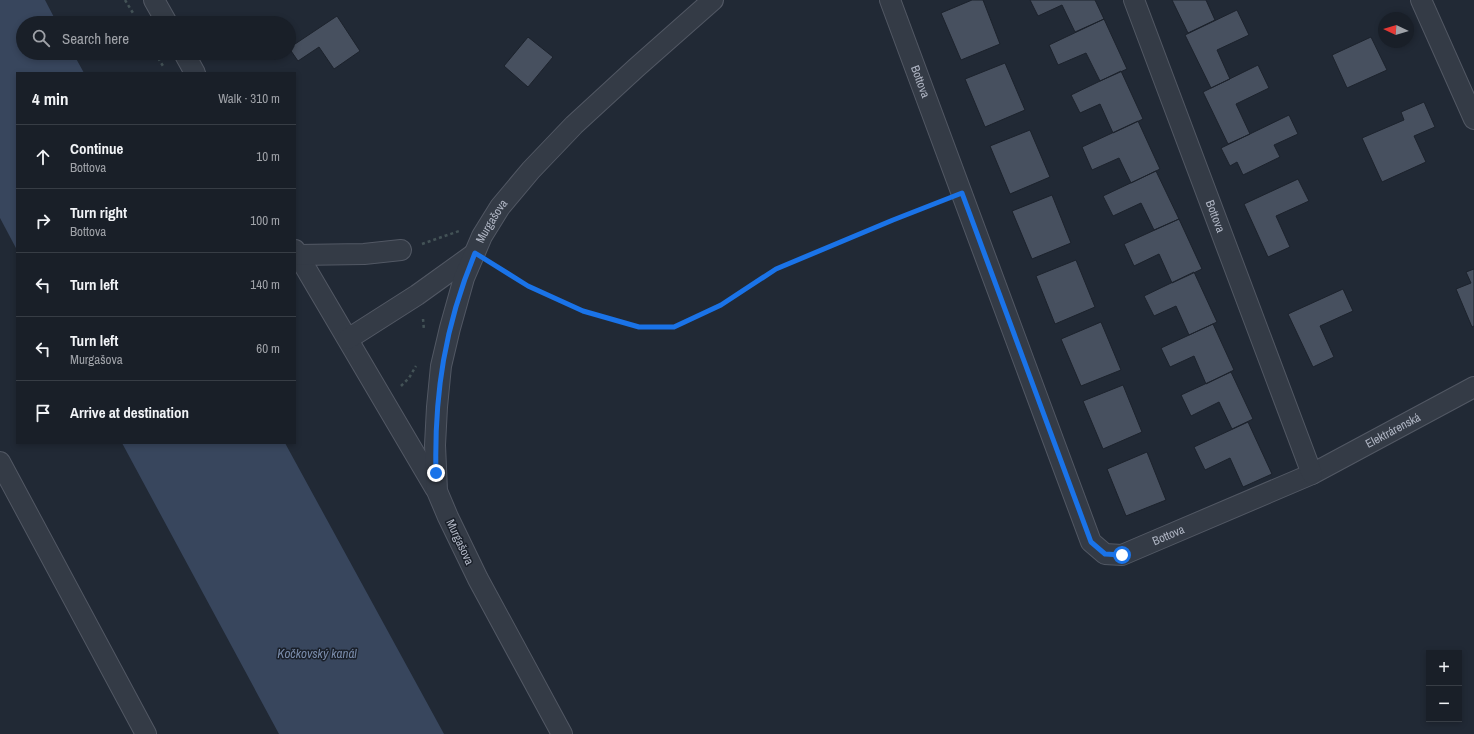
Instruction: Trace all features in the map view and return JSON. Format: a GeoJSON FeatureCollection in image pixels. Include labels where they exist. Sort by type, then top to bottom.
{"type":"FeatureCollection","features":[{"type":"Feature","properties":{"kind":"street"},"geometry":{"type":"LineString","coordinates":[[154,0],[163,16]]}},
{"type":"Feature","properties":{"kind":"street","name":"Murgašova"},"geometry":{"type":"LineString","coordinates":[[562,734],[478,579],[451,523],[438,491],[435,445],[436,407],[442,366],[457,301],[464,278],[493,217],[531,170],[574,125],[713,0]]}},
{"type":"Feature","properties":{"kind":"street","name":"Bottova"},"geometry":{"type":"LineString","coordinates":[[890,0],[1091,542],[1105,554],[1122,555],[1312,474],[1134,0]]}},
{"type":"Feature","properties":{"kind":"street"},"geometry":{"type":"LineString","coordinates":[[1422,0],[1474,119]]}},
{"type":"Feature","properties":{"kind":"street"},"geometry":{"type":"LineString","coordinates":[[188,60],[194,72]]}},
{"type":"Feature","properties":{"kind":"street"},"geometry":{"type":"LineString","coordinates":[[296,253],[364,254],[401,250]]}},
{"type":"Feature","properties":{"kind":"street"},"geometry":{"type":"LineString","coordinates":[[296,253],[438,491]]}},
{"type":"Feature","properties":{"kind":"street"},"geometry":{"type":"LineString","coordinates":[[348,339],[417,295],[475,253]]}},
{"type":"Feature","properties":{"kind":"street","name":"Elektrárenská"},"geometry":{"type":"LineString","coordinates":[[1312,474],[1474,387]]}},
{"type":"Feature","properties":{"kind":"street"},"geometry":{"type":"LineString","coordinates":[[0,462],[146,734]]}},
{"type":"Feature","properties":{"kind":"path"},"geometry":{"type":"LineString","coordinates":[[125,0],[134,16]]}},
{"type":"Feature","properties":{"kind":"path"},"geometry":{"type":"LineString","coordinates":[[159,60],[165,72]]}},
{"type":"Feature","properties":{"kind":"path"},"geometry":{"type":"LineString","coordinates":[[475,253],[528,286],[583,311],[639,327],[674,327],[721,305],[776,269],[962,193]]}},
{"type":"Feature","properties":{"kind":"path"},"geometry":{"type":"LineString","coordinates":[[401,250],[445,236],[493,217]]}},
{"type":"Feature","properties":{"kind":"path"},"geometry":{"type":"LineString","coordinates":[[423,312],[424,337]]}},
{"type":"Feature","properties":{"kind":"path"},"geometry":{"type":"LineString","coordinates":[[398,389],[409,378],[418,361]]}},
{"type":"Feature","properties":{"kind":"water"},"geometry":{"type":"Polygon","coordinates":[[[0,0],[45,0],[53,16],[16,16],[16,60],[77,60],[83,72],[16,72],[16,248],[0,218],[0,0]]]}},
{"type":"Feature","properties":{"kind":"water","name":"Kočkovský kanál"},"geometry":{"type":"Polygon","coordinates":[[[123,444],[286,444],[444,734],[279,734],[123,444]]]}},
{"type":"Feature","properties":{"kind":"building"},"geometry":{"type":"Polygon","coordinates":[[[972,0],[983,0],[1000,44],[961,60],[941,13],[972,0]]]}},
{"type":"Feature","properties":{"kind":"building"},"geometry":{"type":"Polygon","coordinates":[[[1030,0],[1095,0],[1104,19],[1075,32],[1062,5],[1038,16],[1030,0]]]}},
{"type":"Feature","properties":{"kind":"building"},"geometry":{"type":"Polygon","coordinates":[[[1172,0],[1206,0],[1215,20],[1188,33],[1172,0]]]}},
{"type":"Feature","properties":{"kind":"building"},"geometry":{"type":"Polygon","coordinates":[[[1237,10],[1249,35],[1217,50],[1230,79],[1211,88],[1185,35],[1237,10]]]}},
{"type":"Feature","properties":{"kind":"building"},"geometry":{"type":"Polygon","coordinates":[[[337,16],[360,51],[334,69],[319,47],[298,61],[296,58],[296,43],[337,16]]]}},
{"type":"Feature","properties":{"kind":"building"},"geometry":{"type":"Polygon","coordinates":[[[1104,19],[1127,69],[1100,81],[1086,53],[1058,65],[1049,45],[1104,19]]]}},
{"type":"Feature","properties":{"kind":"building"},"geometry":{"type":"Polygon","coordinates":[[[528,37],[553,57],[528,87],[504,66],[528,37]]]}},
{"type":"Feature","properties":{"kind":"building"},"geometry":{"type":"Polygon","coordinates":[[[1371,37],[1387,70],[1347,88],[1332,55],[1371,37]]]}},
{"type":"Feature","properties":{"kind":"building"},"geometry":{"type":"Polygon","coordinates":[[[1005,63],[1025,110],[985,127],[965,79],[1005,63]]]}},
{"type":"Feature","properties":{"kind":"building"},"geometry":{"type":"Polygon","coordinates":[[[1258,65],[1269,88],[1236,104],[1250,134],[1228,144],[1203,92],[1258,65]]]}},
{"type":"Feature","properties":{"kind":"building"},"geometry":{"type":"Polygon","coordinates":[[[1121,71],[1143,119],[1113,133],[1100,104],[1080,113],[1071,95],[1121,71]]]}},
{"type":"Feature","properties":{"kind":"building"},"geometry":{"type":"Polygon","coordinates":[[[1424,102],[1435,127],[1414,136],[1426,162],[1382,182],[1362,138],[1404,120],[1401,112],[1424,102]]]}},
{"type":"Feature","properties":{"kind":"building"},"geometry":{"type":"Polygon","coordinates":[[[1289,115],[1298,134],[1274,145],[1280,157],[1243,175],[1237,162],[1230,166],[1221,148],[1289,115]]]}},
{"type":"Feature","properties":{"kind":"building"},"geometry":{"type":"Polygon","coordinates":[[[1138,121],[1160,169],[1131,183],[1119,158],[1092,170],[1082,147],[1138,121]]]}},
{"type":"Feature","properties":{"kind":"building"},"geometry":{"type":"Polygon","coordinates":[[[1030,130],[1050,177],[1010,194],[990,146],[1030,130]]]}},
{"type":"Feature","properties":{"kind":"building"},"geometry":{"type":"Polygon","coordinates":[[[1156,171],[1179,219],[1154,230],[1141,203],[1113,216],[1103,196],[1156,171]]]}},
{"type":"Feature","properties":{"kind":"building"},"geometry":{"type":"Polygon","coordinates":[[[1298,179],[1309,201],[1276,216],[1290,247],[1268,257],[1244,204],[1298,179]]]}},
{"type":"Feature","properties":{"kind":"building"},"geometry":{"type":"Polygon","coordinates":[[[1052,195],[1071,243],[1032,259],[1012,211],[1052,195]]]}},
{"type":"Feature","properties":{"kind":"building"},"geometry":{"type":"Polygon","coordinates":[[[1179,219],[1202,269],[1172,283],[1159,254],[1134,266],[1124,244],[1179,219]]]}},
{"type":"Feature","properties":{"kind":"building"},"geometry":{"type":"Polygon","coordinates":[[[1076,260],[1095,307],[1055,324],[1036,276],[1076,260]]]}},
{"type":"Feature","properties":{"kind":"building"},"geometry":{"type":"Polygon","coordinates":[[[1474,269],[1474,326],[1472,327],[1456,289],[1471,283],[1466,272],[1474,269]]]}},
{"type":"Feature","properties":{"kind":"building"},"geometry":{"type":"Polygon","coordinates":[[[1194,272],[1217,322],[1189,335],[1176,306],[1154,316],[1144,296],[1194,272]]]}},
{"type":"Feature","properties":{"kind":"building"},"geometry":{"type":"Polygon","coordinates":[[[1343,289],[1353,311],[1320,326],[1334,357],[1313,367],[1288,314],[1343,289]]]}},
{"type":"Feature","properties":{"kind":"building"},"geometry":{"type":"Polygon","coordinates":[[[1101,322],[1121,370],[1081,386],[1061,339],[1101,322]]]}},
{"type":"Feature","properties":{"kind":"building"},"geometry":{"type":"Polygon","coordinates":[[[1213,324],[1234,370],[1206,384],[1194,356],[1170,367],[1161,348],[1213,324]]]}},
{"type":"Feature","properties":{"kind":"building"},"geometry":{"type":"Polygon","coordinates":[[[1231,372],[1253,419],[1232,429],[1219,402],[1191,416],[1181,395],[1231,372]]]}},
{"type":"Feature","properties":{"kind":"building"},"geometry":{"type":"Polygon","coordinates":[[[1123,385],[1142,432],[1103,449],[1083,401],[1123,385]]]}},
{"type":"Feature","properties":{"kind":"building"},"geometry":{"type":"Polygon","coordinates":[[[1248,422],[1272,474],[1243,487],[1230,458],[1205,470],[1194,447],[1248,422]]]}},
{"type":"Feature","properties":{"kind":"building"},"geometry":{"type":"Polygon","coordinates":[[[1147,452],[1166,500],[1126,516],[1107,469],[1147,452]]]}},
{"type":"Feature","properties":{"kind":"route"},"geometry":{"type":"LineString","coordinates":[[436,473],[436,407],[442,366],[457,301],[464,278],[475,253],[528,286],[583,311],[639,327],[674,327],[721,305],[776,269],[962,193],[1091,542],[1105,554],[1122,555]]}}]}
